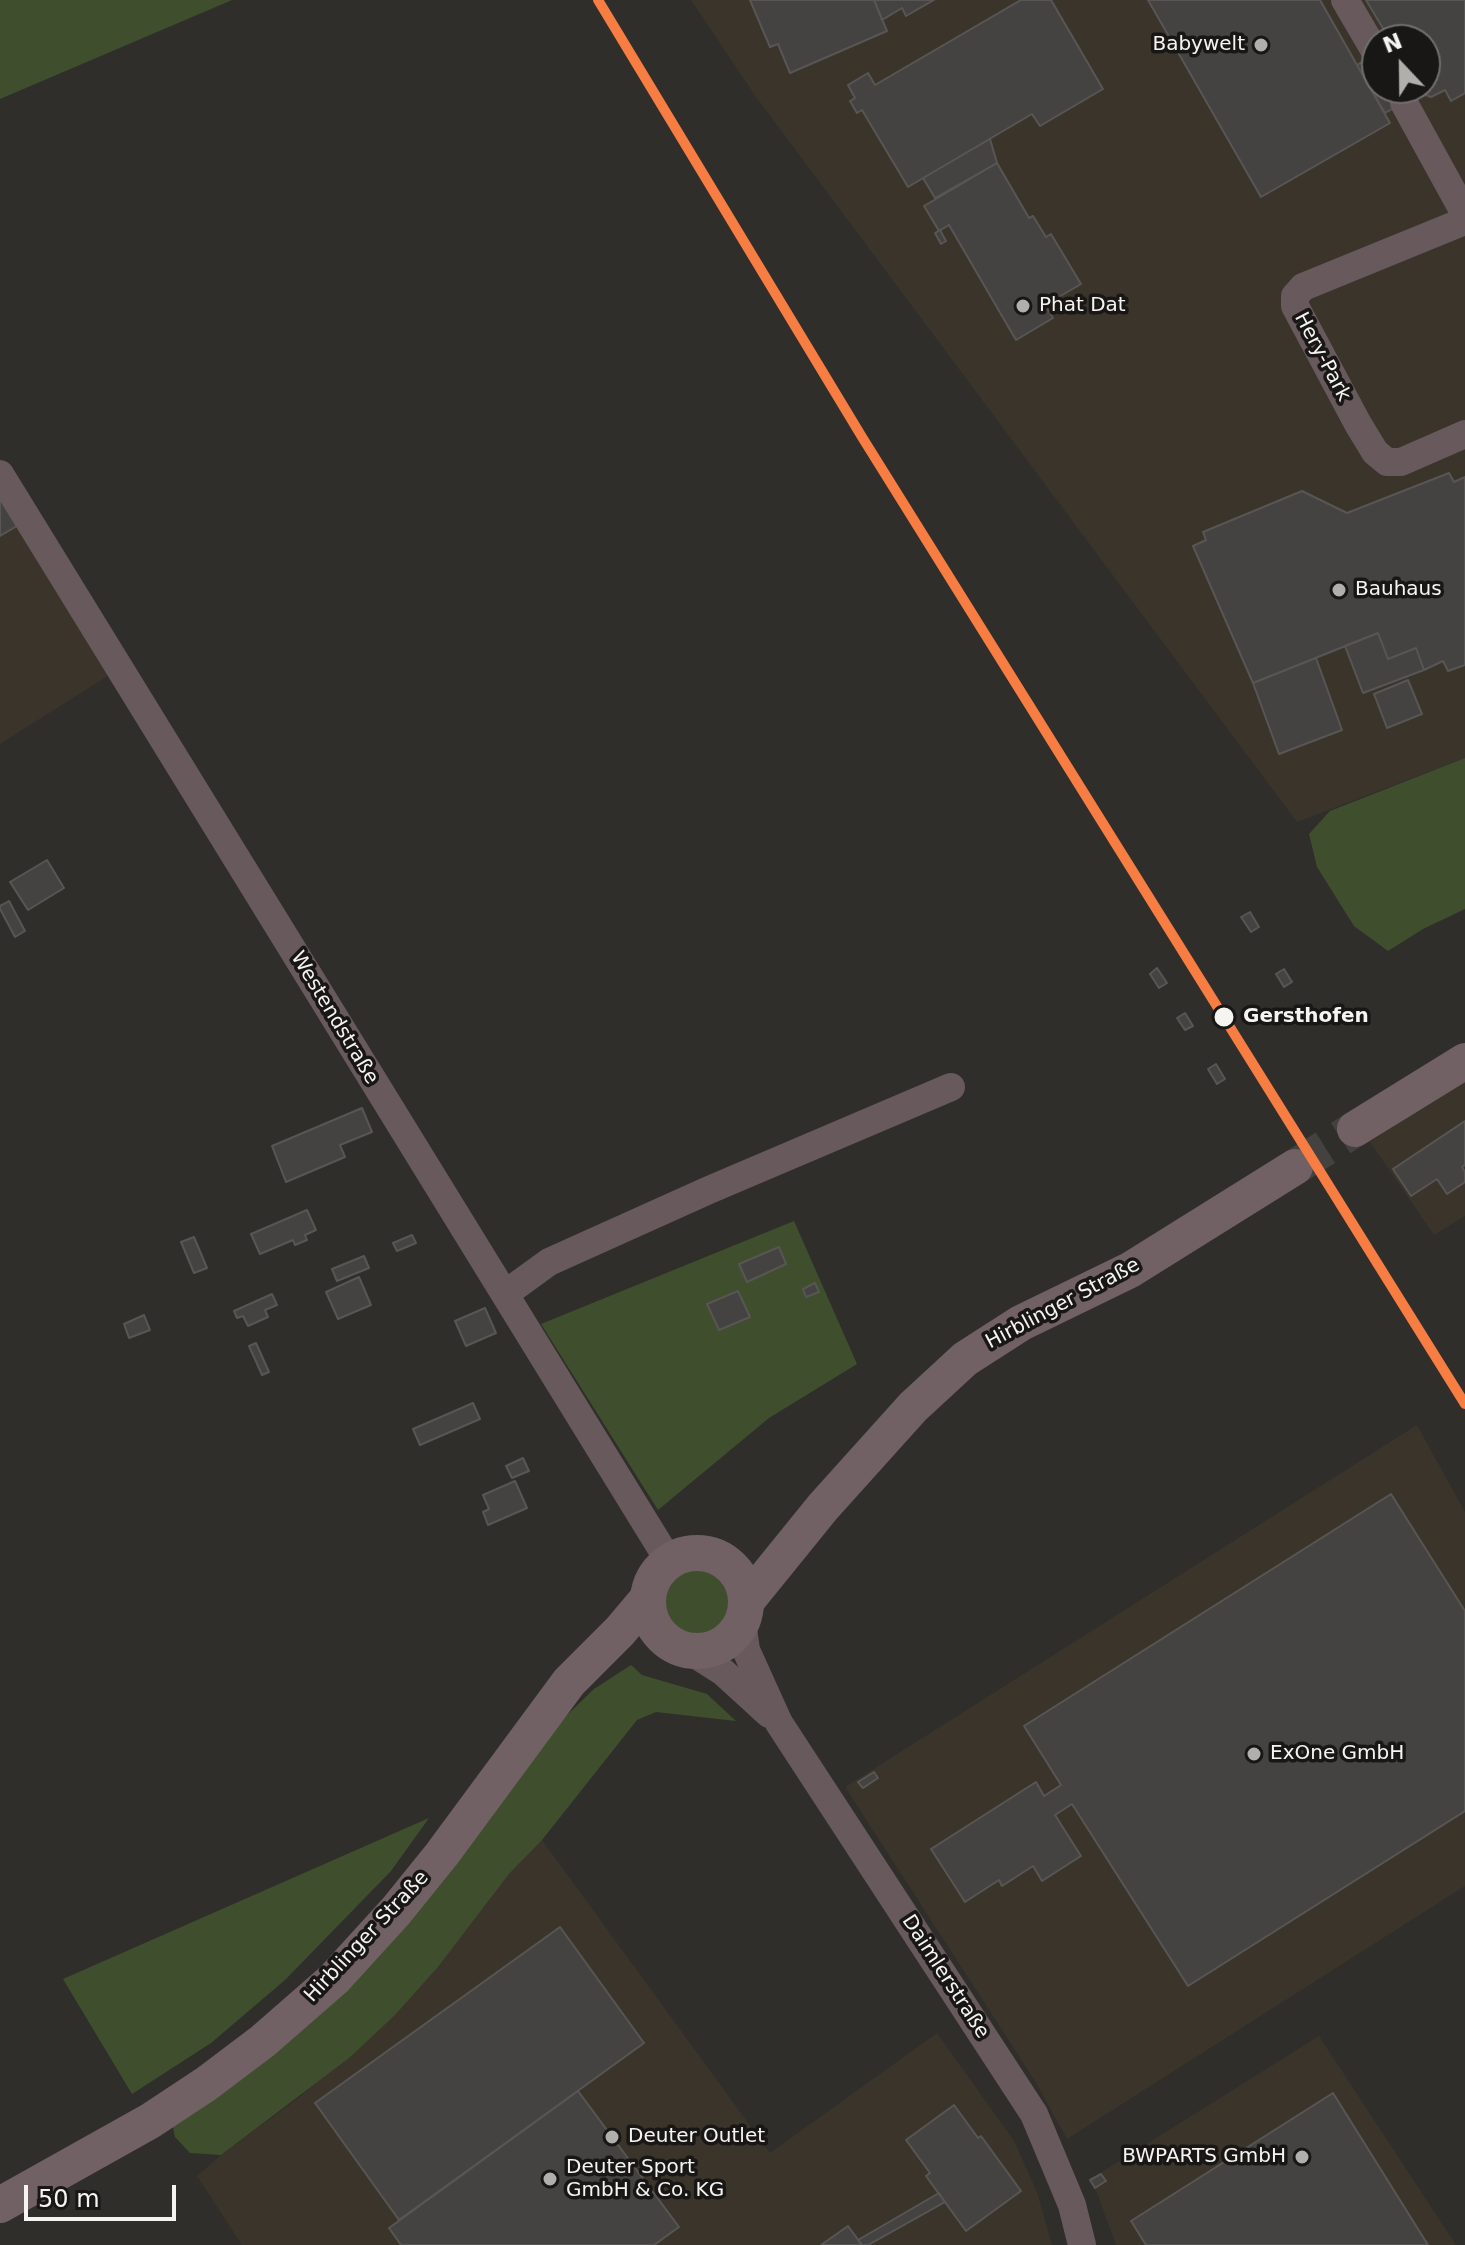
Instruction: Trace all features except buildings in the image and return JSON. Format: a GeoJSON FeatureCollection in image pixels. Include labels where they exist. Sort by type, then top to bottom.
{"type":"FeatureCollection","features":[{"type":"Feature","properties":{"kind":"main road"},"geometry":{"type":"LineString","coordinates":[[1355,1129],[1453,1068]]}},
{"type":"Feature","properties":{"kind":"main road","name":"Hirblinger Straße"},"geometry":{"type":"LineString","coordinates":[[533,1730],[586,1680],[633,1650],[679,1646],[701,1651],[721,1645],[737,1631],[744,1612],[823,1507],[913,1407],[946,1376],[984,1345],[1021,1323],[1130,1270],[1295,1167]]}},
{"type":"Feature","properties":{"kind":"main road","name":"Hirblinger Straße"},"geometry":{"type":"LineString","coordinates":[[0,2205],[150,2121],[206,2084],[263,2041],[334,1979],[396,1911],[442,1854],[569,1682],[647,1599],[658,1570],[684,1554],[694,1552],[719,1557],[759,1548],[823,1507]]}},
{"type":"Feature","properties":{"kind":"main road"},"geometry":{"type":"LineString","coordinates":[[719,1557],[738,1573],[743,1582],[744,1612]]}},
{"type":"Feature","properties":{"kind":"main road"},"geometry":{"type":"LineString","coordinates":[[647,1599],[656,1629],[679,1646]]}},
{"type":"Feature","properties":{"kind":"street"},"geometry":{"type":"LineString","coordinates":[[1345,0],[1361,27]]}},
{"type":"Feature","properties":{"kind":"street"},"geometry":{"type":"LineString","coordinates":[[1405,104],[1465,214]]}},
{"type":"Feature","properties":{"kind":"street","name":"Hery-Park"},"geometry":{"type":"LineString","coordinates":[[1465,221],[1303,287],[1295,296],[1295,306],[1358,424],[1375,452],[1387,462],[1401,462],[1465,434]]}},
{"type":"Feature","properties":{"kind":"street","name":"Westendstraße"},"geometry":{"type":"LineString","coordinates":[[0,474],[669,1561]]}},
{"type":"Feature","properties":{"kind":"street"},"geometry":{"type":"LineString","coordinates":[[505,1294],[549,1262],[951,1087]]}},
{"type":"Feature","properties":{"kind":"street","name":"Daimlerstraße"},"geometry":{"type":"LineString","coordinates":[[744,1612],[746,1650],[779,1723],[1034,2114],[1072,2205],[1082,2245]]}},
{"type":"Feature","properties":{"kind":"street","name":"Daimlerstraße"},"geometry":{"type":"LineString","coordinates":[[679,1646],[723,1672],[779,1723]]}},
{"type":"Feature","properties":{"kind":"shaded area"},"geometry":{"type":"Polygon","coordinates":[[[691,0],[1465,0],[1465,758],[1297,822],[756,97],[691,0]]]}},
{"type":"Feature","properties":{"kind":"shaded area"},"geometry":{"type":"Polygon","coordinates":[[[0,485],[114,672],[0,744],[0,485]]]}},
{"type":"Feature","properties":{"kind":"shaded area"},"geometry":{"type":"Polygon","coordinates":[[[1465,1078],[1465,1216],[1434,1235],[1370,1142],[1465,1078]]]}},
{"type":"Feature","properties":{"kind":"shaded area"},"geometry":{"type":"Polygon","coordinates":[[[1417,1425],[1465,1512],[1465,1886],[1067,2139],[1035,2081],[845,1787],[1417,1425]]]}},
{"type":"Feature","properties":{"kind":"shaded area"},"geometry":{"type":"Polygon","coordinates":[[[542,1840],[770,2153],[937,2033],[1014,2141],[1037,2192],[1052,2245],[242,2245],[197,2176],[298,2098],[395,2015],[438,1967],[509,1874],[542,1840]]]}},
{"type":"Feature","properties":{"kind":"shaded area"},"geometry":{"type":"Polygon","coordinates":[[[1319,2036],[1456,2245],[1116,2245],[1097,2193],[1089,2180],[1319,2036]]]}},
{"type":"Feature","properties":{"kind":"green space"},"geometry":{"type":"Polygon","coordinates":[[[0,0],[232,0],[0,99],[0,0]]]}},
{"type":"Feature","properties":{"kind":"green space"},"geometry":{"type":"Polygon","coordinates":[[[1465,758],[1465,909],[1423,929],[1388,951],[1354,926],[1317,867],[1309,834],[1330,811],[1465,758]]]}},
{"type":"Feature","properties":{"kind":"green space"},"geometry":{"type":"Polygon","coordinates":[[[794,1221],[857,1364],[769,1418],[658,1510],[541,1324],[794,1221]]]}},
{"type":"Feature","properties":{"kind":"green space"},"geometry":{"type":"Polygon","coordinates":[[[704,1564],[724,1574],[732,1587],[732,1615],[724,1628],[711,1636],[690,1638],[670,1628],[662,1615],[660,1594],[670,1574],[683,1566],[704,1564]]]}},
{"type":"Feature","properties":{"kind":"green space"},"geometry":{"type":"Polygon","coordinates":[[[631,1665],[642,1675],[707,1694],[736,1721],[656,1712],[637,1720],[542,1840],[509,1874],[438,1967],[395,2015],[349,2058],[221,2155],[190,2153],[175,2137],[173,2127],[179,2120],[568,1714],[594,1689],[631,1665]]]}},
{"type":"Feature","properties":{"kind":"green space"},"geometry":{"type":"Polygon","coordinates":[[[429,1818],[391,1871],[285,1980],[211,2043],[132,2094],[63,1979],[429,1818]]]}},
{"type":"Feature","properties":{"kind":"tunnel"},"geometry":{"type":"LineString","coordinates":[[1295,1167],[1355,1129]]}},
{"type":"Feature","properties":{"kind":"transit line"},"geometry":{"type":"LineString","coordinates":[[598,0],[862,437],[1465,1404]]}},
{"type":"Feature","properties":{"kind":"place","name":"Babywelt"},"geometry":{"type":"Point","coordinates":[1261,45]}},
{"type":"Feature","properties":{"kind":"place","name":"Phat Dat"},"geometry":{"type":"Point","coordinates":[1023,306]}},
{"type":"Feature","properties":{"kind":"place","name":"Bauhaus"},"geometry":{"type":"Point","coordinates":[1339,590]}},
{"type":"Feature","properties":{"kind":"place","name":"Gersthofen"},"geometry":{"type":"Point","coordinates":[1224,1017]}},
{"type":"Feature","properties":{"kind":"place","name":"ExOne GmbH"},"geometry":{"type":"Point","coordinates":[1254,1754]}},
{"type":"Feature","properties":{"kind":"place","name":"Deuter Outlet"},"geometry":{"type":"Point","coordinates":[612,2137]}},
{"type":"Feature","properties":{"kind":"place","name":"BWPARTS GmbH"},"geometry":{"type":"Point","coordinates":[1302,2157]}},
{"type":"Feature","properties":{"kind":"place","name":"Deuter Sport GmbH & Co. KG"},"geometry":{"type":"Point","coordinates":[550,2179]}}]}
